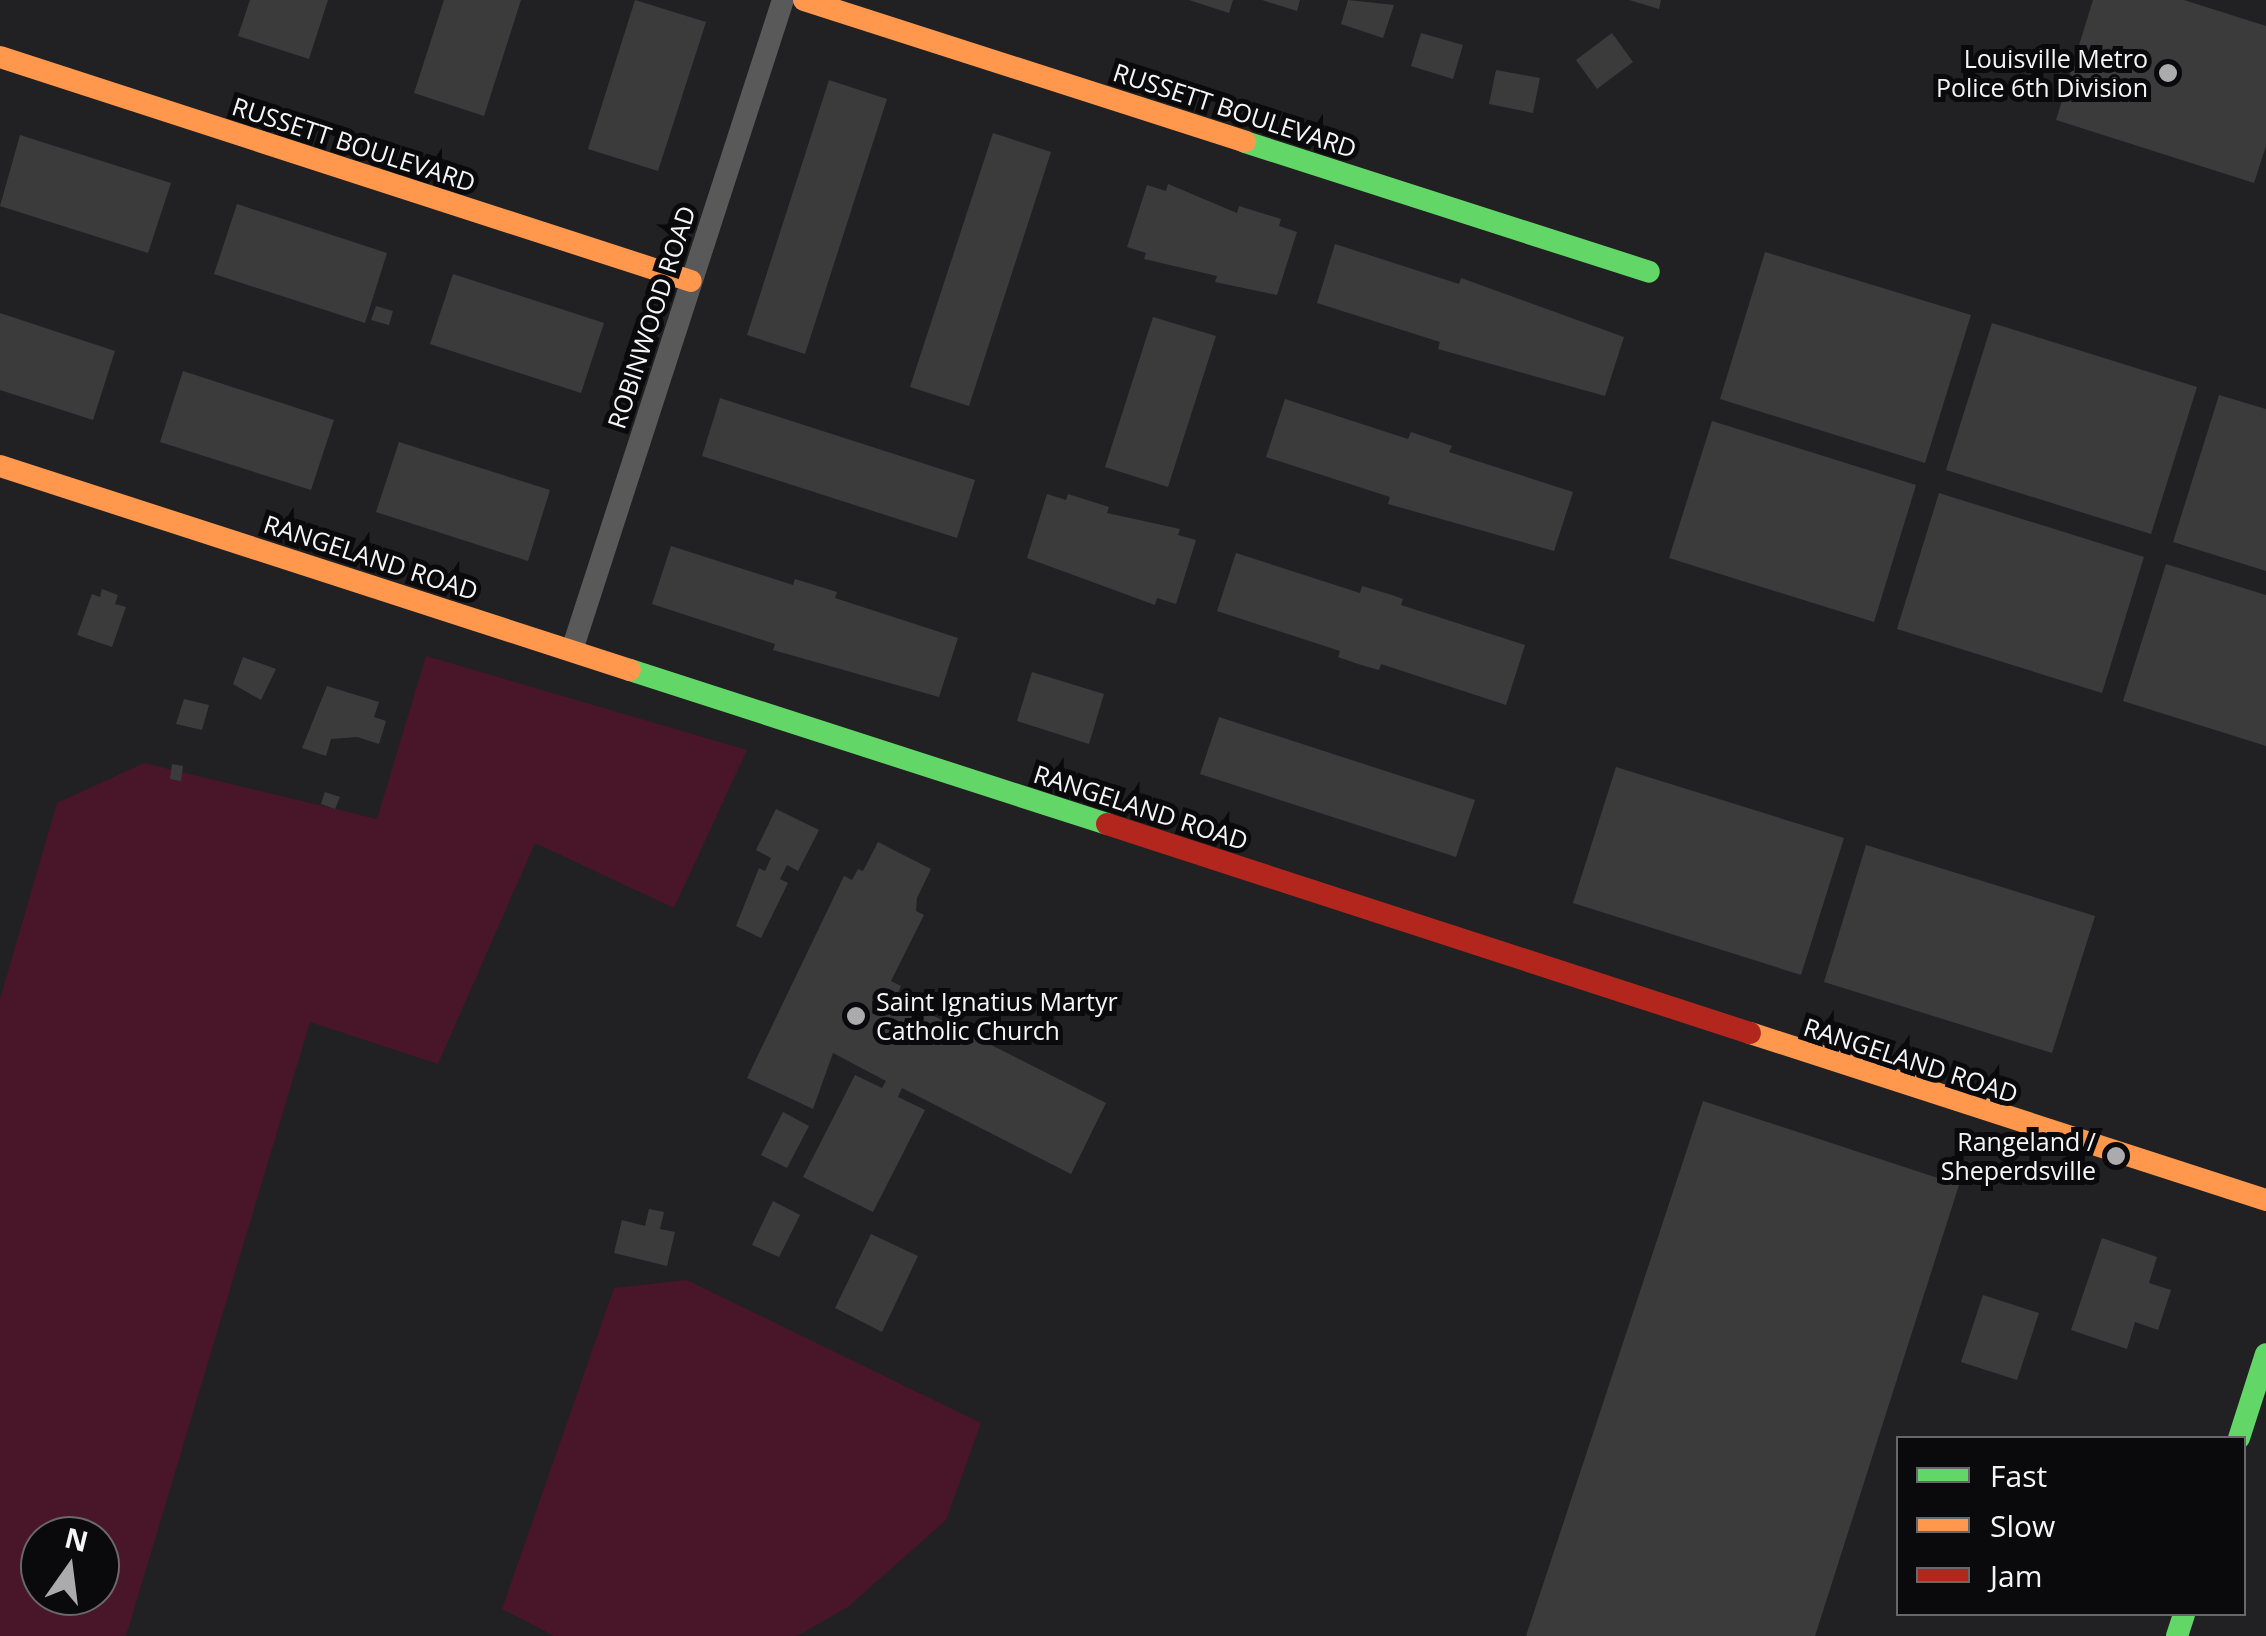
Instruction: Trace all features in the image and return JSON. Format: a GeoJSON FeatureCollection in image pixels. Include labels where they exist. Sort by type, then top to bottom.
{"type":"FeatureCollection","features":[{"type":"Feature","properties":{"kind":"street","name":"ROBINWOOD ROAD"},"geometry":{"type":"LineString","coordinates":[[572,650],[783,0]]}},
{"type":"Feature","properties":{"kind":"street","name":"RUSSETT BOULEVARD"},"geometry":{"type":"LineString","coordinates":[[804,0],[1649,272]]}},
{"type":"Feature","properties":{"kind":"street","name":"RUSSETT BOULEVARD"},"geometry":{"type":"LineString","coordinates":[[0,57],[691,282]]}},
{"type":"Feature","properties":{"kind":"street","name":"RANGELAND ROAD"},"geometry":{"type":"LineString","coordinates":[[0,466],[2266,1200]]}},
{"type":"Feature","properties":{"kind":"street"},"geometry":{"type":"LineString","coordinates":[[2241,1436],[2266,1354]]}},
{"type":"Feature","properties":{"kind":"shaded area"},"geometry":{"type":"Polygon","coordinates":[[[426,656],[747,750],[674,908],[535,843],[438,1064],[310,1022],[126,1636],[0,1636],[0,999],[57,803],[144,763],[377,819],[426,656]]]}},
{"type":"Feature","properties":{"kind":"shaded area"},"geometry":{"type":"Polygon","coordinates":[[[687,1280],[981,1423],[946,1520],[848,1607],[797,1636],[554,1636],[502,1609],[614,1288],[687,1280]]]}},
{"type":"Feature","properties":{"kind":"building"},"geometry":{"type":"Polygon","coordinates":[[[250,0],[328,0],[309,59],[238,36],[250,0]]]}},
{"type":"Feature","properties":{"kind":"building"},"geometry":{"type":"Polygon","coordinates":[[[444,0],[521,0],[484,116],[414,93],[444,0]]]}},
{"type":"Feature","properties":{"kind":"building"},"geometry":{"type":"Polygon","coordinates":[[[635,0],[706,22],[658,171],[588,149],[635,0]]]}},
{"type":"Feature","properties":{"kind":"building"},"geometry":{"type":"Polygon","coordinates":[[[1189,0],[1233,0],[1229,13],[1189,0]]]}},
{"type":"Feature","properties":{"kind":"building"},"geometry":{"type":"Polygon","coordinates":[[[1262,0],[1300,0],[1297,11],[1262,0]]]}},
{"type":"Feature","properties":{"kind":"building"},"geometry":{"type":"Polygon","coordinates":[[[1348,0],[1394,5],[1383,38],[1341,24],[1348,0]]]}},
{"type":"Feature","properties":{"kind":"building"},"geometry":{"type":"Polygon","coordinates":[[[1629,0],[1661,0],[1659,9],[1629,0]]]}},
{"type":"Feature","properties":{"kind":"building","name":"Louisville Metro Police 6th Division"},"geometry":{"type":"Polygon","coordinates":[[[2093,0],[2184,0],[2266,26],[2266,146],[2254,183],[2056,120],[2093,0]]]}},
{"type":"Feature","properties":{"kind":"building"},"geometry":{"type":"Polygon","coordinates":[[[1421,33],[1463,45],[1453,79],[1411,66],[1421,33]]]}},
{"type":"Feature","properties":{"kind":"building"},"geometry":{"type":"Polygon","coordinates":[[[1612,33],[1633,62],[1597,89],[1576,60],[1612,33]]]}},
{"type":"Feature","properties":{"kind":"building"},"geometry":{"type":"Polygon","coordinates":[[[1496,70],[1540,78],[1533,113],[1489,104],[1496,70]]]}},
{"type":"Feature","properties":{"kind":"building"},"geometry":{"type":"Polygon","coordinates":[[[829,80],[887,99],[805,354],[747,335],[829,80]]]}},
{"type":"Feature","properties":{"kind":"building"},"geometry":{"type":"Polygon","coordinates":[[[993,133],[1051,152],[969,406],[910,387],[993,133]]]}},
{"type":"Feature","properties":{"kind":"building"},"geometry":{"type":"Polygon","coordinates":[[[20,135],[171,183],[148,253],[0,206],[20,135]]]}},
{"type":"Feature","properties":{"kind":"building"},"geometry":{"type":"Polygon","coordinates":[[[1168,184],[1237,213],[1239,206],[1281,219],[1279,226],[1297,232],[1277,295],[1215,282],[1217,276],[1144,259],[1146,253],[1127,247],[1147,185],[1166,191],[1168,184]]]}},
{"type":"Feature","properties":{"kind":"building"},"geometry":{"type":"Polygon","coordinates":[[[237,204],[387,253],[365,323],[214,274],[237,204]]]}},
{"type":"Feature","properties":{"kind":"building"},"geometry":{"type":"Polygon","coordinates":[[[1335,244],[1459,284],[1461,278],[1624,337],[1605,396],[1438,349],[1440,342],[1317,303],[1335,244]]]}},
{"type":"Feature","properties":{"kind":"building"},"geometry":{"type":"Polygon","coordinates":[[[1765,252],[1971,315],[1925,463],[1720,399],[1765,252]]]}},
{"type":"Feature","properties":{"kind":"building"},"geometry":{"type":"Polygon","coordinates":[[[453,274],[604,323],[581,393],[430,344],[453,274]]]}},
{"type":"Feature","properties":{"kind":"building"},"geometry":{"type":"Polygon","coordinates":[[[376,306],[393,311],[389,325],[371,320],[376,306]]]}},
{"type":"Feature","properties":{"kind":"building"},"geometry":{"type":"Polygon","coordinates":[[[0,313],[115,351],[93,420],[0,390],[0,313]]]}},
{"type":"Feature","properties":{"kind":"building"},"geometry":{"type":"Polygon","coordinates":[[[1153,317],[1216,336],[1168,487],[1105,467],[1153,317]]]}},
{"type":"Feature","properties":{"kind":"building"},"geometry":{"type":"Polygon","coordinates":[[[1992,323],[2197,387],[2151,534],[1946,470],[1992,323]]]}},
{"type":"Feature","properties":{"kind":"building"},"geometry":{"type":"Polygon","coordinates":[[[183,371],[334,420],[311,490],[160,442],[183,371]]]}},
{"type":"Feature","properties":{"kind":"building"},"geometry":{"type":"Polygon","coordinates":[[[2219,395],[2266,409],[2266,571],[2173,542],[2219,395]]]}},
{"type":"Feature","properties":{"kind":"building"},"geometry":{"type":"Polygon","coordinates":[[[720,398],[975,480],[957,538],[702,456],[720,398]]]}},
{"type":"Feature","properties":{"kind":"building"},"geometry":{"type":"Polygon","coordinates":[[[1285,399],[1408,439],[1411,432],[1452,446],[1449,452],[1573,492],[1554,551],[1388,504],[1390,497],[1266,457],[1285,399]]]}},
{"type":"Feature","properties":{"kind":"building"},"geometry":{"type":"Polygon","coordinates":[[[1712,421],[1916,485],[1874,622],[1669,558],[1712,421]]]}},
{"type":"Feature","properties":{"kind":"building"},"geometry":{"type":"Polygon","coordinates":[[[399,442],[550,490],[528,561],[376,512],[399,442]]]}},
{"type":"Feature","properties":{"kind":"building"},"geometry":{"type":"Polygon","coordinates":[[[1939,493],[2144,557],[2102,693],[1897,629],[1939,493]]]}},
{"type":"Feature","properties":{"kind":"building"},"geometry":{"type":"Polygon","coordinates":[[[1047,494],[1066,500],[1068,494],[1109,507],[1107,513],[1180,529],[1178,535],[1196,540],[1176,604],[1157,598],[1155,605],[1027,558],[1047,494]]]}},
{"type":"Feature","properties":{"kind":"building"},"geometry":{"type":"Polygon","coordinates":[[[671,546],[793,585],[795,579],[837,592],[835,598],[958,638],[939,697],[773,650],[775,644],[652,604],[671,546]]]}},
{"type":"Feature","properties":{"kind":"building"},"geometry":{"type":"Polygon","coordinates":[[[1236,553],[1360,593],[1362,586],[1392,595],[1403,599],[1401,605],[1525,645],[1506,705],[1381,664],[1379,670],[1358,664],[1338,657],[1340,651],[1217,611],[1236,553]]]}},
{"type":"Feature","properties":{"kind":"building"},"geometry":{"type":"Polygon","coordinates":[[[2166,564],[2266,595],[2266,746],[2123,701],[2166,564]]]}},
{"type":"Feature","properties":{"kind":"building"},"geometry":{"type":"Polygon","coordinates":[[[102,589],[118,595],[115,604],[126,607],[112,647],[77,635],[92,594],[100,597],[102,589]]]}},
{"type":"Feature","properties":{"kind":"building"},"geometry":{"type":"Polygon","coordinates":[[[243,657],[276,669],[261,700],[233,684],[243,657]]]}},
{"type":"Feature","properties":{"kind":"building"},"geometry":{"type":"Polygon","coordinates":[[[1032,672],[1104,694],[1089,744],[1017,721],[1032,672]]]}},
{"type":"Feature","properties":{"kind":"building"},"geometry":{"type":"Polygon","coordinates":[[[327,686],[379,702],[374,717],[386,721],[379,744],[357,737],[331,739],[326,756],[302,748],[327,686]]]}},
{"type":"Feature","properties":{"kind":"building"},"geometry":{"type":"Polygon","coordinates":[[[184,699],[209,705],[202,730],[176,724],[184,699]]]}},
{"type":"Feature","properties":{"kind":"building"},"geometry":{"type":"Polygon","coordinates":[[[1219,717],[1475,800],[1456,857],[1200,774],[1219,717]]]}},
{"type":"Feature","properties":{"kind":"building"},"geometry":{"type":"Polygon","coordinates":[[[172,764],[183,766],[181,781],[170,779],[172,764]]]}},
{"type":"Feature","properties":{"kind":"building"},"geometry":{"type":"Polygon","coordinates":[[[1616,767],[1844,838],[1801,975],[1573,903],[1616,767]]]}},
{"type":"Feature","properties":{"kind":"building"},"geometry":{"type":"Polygon","coordinates":[[[325,792],[340,797],[335,809],[321,804],[325,792]]]}},
{"type":"Feature","properties":{"kind":"building"},"geometry":{"type":"Polygon","coordinates":[[[776,809],[819,830],[798,871],[787,865],[780,879],[788,883],[761,938],[736,926],[759,868],[765,871],[771,858],[756,850],[776,809]]]}},
{"type":"Feature","properties":{"kind":"building","name":"Saint Ignatius Martyr Catholic Church"},"geometry":{"type":"Polygon","coordinates":[[[878,842],[931,869],[917,898],[916,911],[924,915],[891,981],[901,986],[896,997],[1106,1103],[1071,1174],[902,1088],[898,1097],[925,1110],[873,1212],[803,1177],[855,1075],[882,1088],[886,1081],[833,1053],[813,1109],[747,1078],[844,876],[852,880],[858,869],[863,871],[878,842]]]}},
{"type":"Feature","properties":{"kind":"building"},"geometry":{"type":"Polygon","coordinates":[[[1866,845],[2095,916],[2052,1053],[1824,982],[1866,845]]]}},
{"type":"Feature","properties":{"kind":"building"},"geometry":{"type":"Polygon","coordinates":[[[1703,1101],[1959,1185],[1815,1636],[1526,1636],[1703,1101]]]}},
{"type":"Feature","properties":{"kind":"building"},"geometry":{"type":"Polygon","coordinates":[[[783,1112],[809,1126],[787,1168],[761,1155],[783,1112]]]}},
{"type":"Feature","properties":{"kind":"building"},"geometry":{"type":"Polygon","coordinates":[[[773,1201],[800,1215],[779,1257],[752,1245],[773,1201]]]}},
{"type":"Feature","properties":{"kind":"building"},"geometry":{"type":"Polygon","coordinates":[[[649,1209],[664,1212],[660,1229],[675,1232],[667,1266],[614,1253],[622,1220],[645,1226],[649,1209]]]}},
{"type":"Feature","properties":{"kind":"building"},"geometry":{"type":"Polygon","coordinates":[[[871,1234],[918,1256],[882,1332],[835,1308],[871,1234]]]}},
{"type":"Feature","properties":{"kind":"building"},"geometry":{"type":"Polygon","coordinates":[[[2102,1238],[2157,1257],[2149,1283],[2171,1290],[2158,1330],[2135,1322],[2127,1349],[2071,1330],[2102,1238]]]}},
{"type":"Feature","properties":{"kind":"building"},"geometry":{"type":"Polygon","coordinates":[[[1983,1295],[2039,1313],[2017,1380],[1961,1362],[1983,1295]]]}},
{"type":"Feature","properties":{"kind":"traffic: fast"},"geometry":{"type":"LineString","coordinates":[[1245,142],[1649,272]]}},
{"type":"Feature","properties":{"kind":"traffic: fast"},"geometry":{"type":"LineString","coordinates":[[630,670],[1107,824]]}},
{"type":"Feature","properties":{"kind":"traffic: fast"},"geometry":{"type":"LineString","coordinates":[[2240,1436],[2266,1354]]}},
{"type":"Feature","properties":{"kind":"traffic: fast"},"geometry":{"type":"LineString","coordinates":[[2177,1636],[2183,1616]]}},
{"type":"Feature","properties":{"kind":"traffic: slow"},"geometry":{"type":"LineString","coordinates":[[804,0],[1245,142]]}},
{"type":"Feature","properties":{"kind":"traffic: slow"},"geometry":{"type":"LineString","coordinates":[[0,57],[691,281]]}},
{"type":"Feature","properties":{"kind":"traffic: slow"},"geometry":{"type":"LineString","coordinates":[[0,466],[630,670]]}},
{"type":"Feature","properties":{"kind":"traffic: slow"},"geometry":{"type":"LineString","coordinates":[[1750,1033],[2266,1200]]}},
{"type":"Feature","properties":{"kind":"traffic: jam"},"geometry":{"type":"LineString","coordinates":[[1107,824],[1750,1033]]}},
{"type":"Feature","properties":{"kind":"place","name":"Louisville Metro Police 6th Division"},"geometry":{"type":"Point","coordinates":[2168,73]}},
{"type":"Feature","properties":{"kind":"place","name":"Saint Ignatius Martyr Catholic Church"},"geometry":{"type":"Point","coordinates":[856,1016]}},
{"type":"Feature","properties":{"kind":"place","name":"Rangeland / Sheperdsville"},"geometry":{"type":"Point","coordinates":[2116,1156]}}]}
